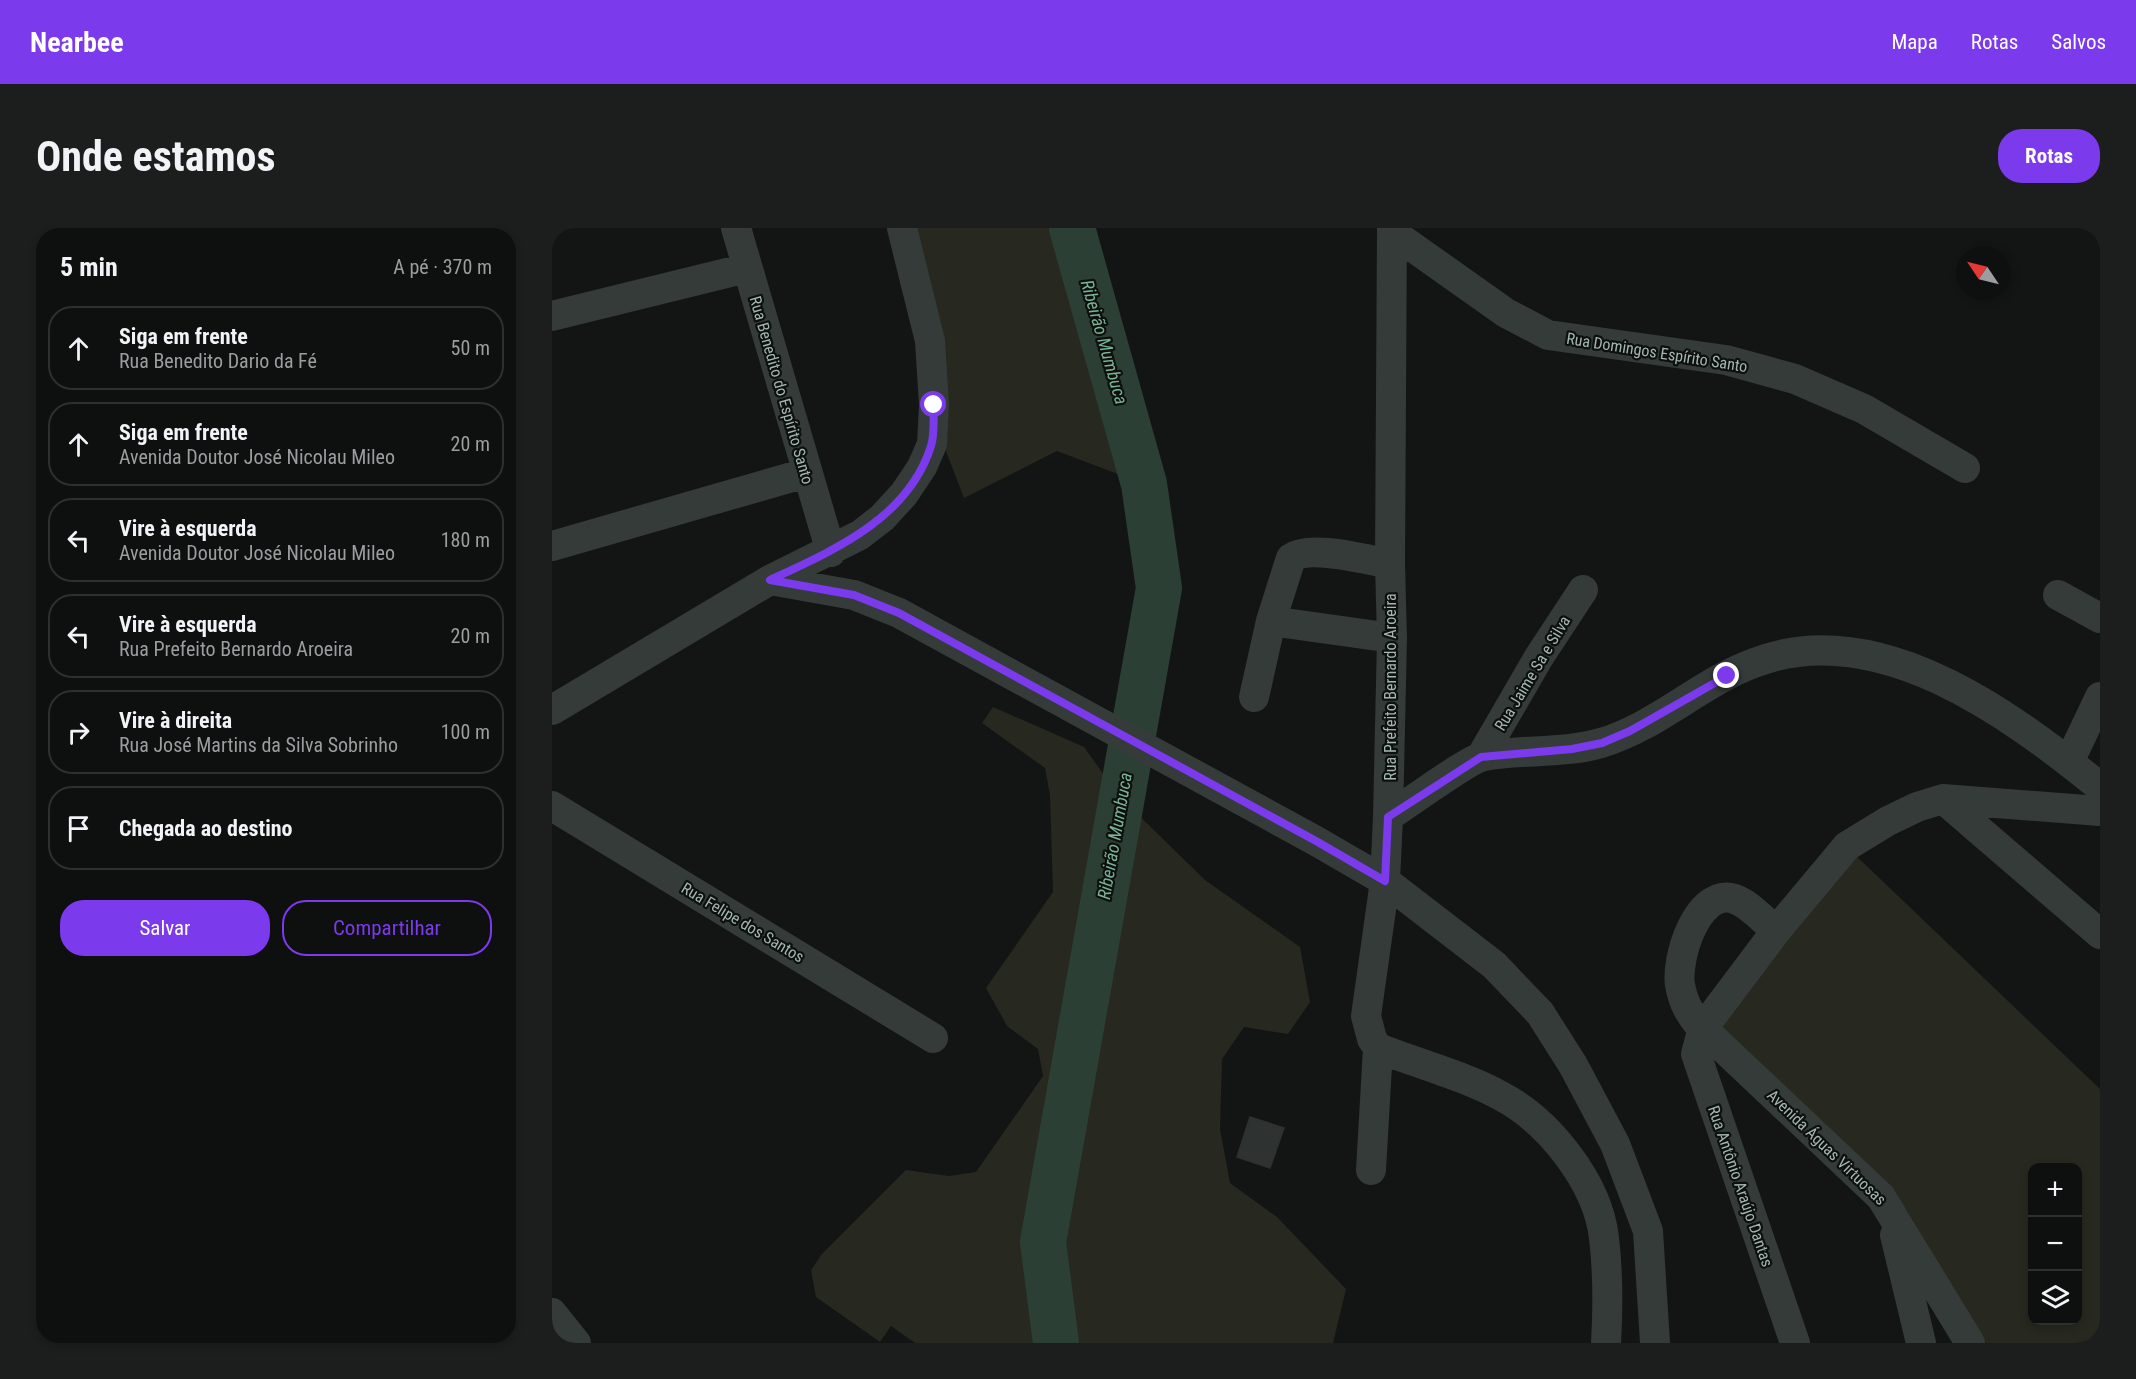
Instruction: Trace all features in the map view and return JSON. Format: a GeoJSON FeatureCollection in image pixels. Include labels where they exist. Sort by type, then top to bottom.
{"type":"FeatureCollection","features":[{"type":"Feature","properties":{"kind":"street","name":"Rua Benedito do Espírito Santo"},"geometry":{"type":"LineString","coordinates":[[736,228],[831,552]]}},
{"type":"Feature","properties":{"kind":"street"},"geometry":{"type":"LineString","coordinates":[[552,710],[770,580],[831,552],[882,518],[904,494],[922,467],[932,444],[934,405],[930,341],[902,228]]}},
{"type":"Feature","properties":{"kind":"street","name":"Rua Domingos Espírito Santo"},"geometry":{"type":"LineString","coordinates":[[1393,231],[1506,313],[1548,335],[1726,360],[1796,380],[1864,409],[1965,468]]}},
{"type":"Feature","properties":{"kind":"street","name":"Rua Prefeito Bernardo Aroeira"},"geometry":{"type":"LineString","coordinates":[[1378,1048],[1372,1039],[1366,1016],[1385,881],[1388,817],[1392,638],[1390,564],[1393,231]]}},
{"type":"Feature","properties":{"kind":"street"},"geometry":{"type":"LineString","coordinates":[[552,316],[747,268]]}},
{"type":"Feature","properties":{"kind":"street"},"geometry":{"type":"LineString","coordinates":[[552,546],[806,473]]}},
{"type":"Feature","properties":{"kind":"street"},"geometry":{"type":"LineString","coordinates":[[1254,697],[1271,621],[1291,558],[1297,554],[1312,552],[1390,564]]}},
{"type":"Feature","properties":{"kind":"street"},"geometry":{"type":"LineString","coordinates":[[770,580],[854,595],[880,604],[1316,841],[1385,881],[1494,965],[1540,1013],[1574,1065],[1615,1144],[1648,1231],[1655,1343]]}},
{"type":"Feature","properties":{"kind":"street","name":"Rua Jaime Sa e Silva"},"geometry":{"type":"LineString","coordinates":[[1481,757],[1539,657],[1583,590]]}},
{"type":"Feature","properties":{"kind":"street"},"geometry":{"type":"LineString","coordinates":[[2058,595],[2100,618]]}},
{"type":"Feature","properties":{"kind":"street"},"geometry":{"type":"LineString","coordinates":[[1271,621],[1392,638]]}},
{"type":"Feature","properties":{"kind":"street"},"geometry":{"type":"LineString","coordinates":[[1388,817],[1481,757],[1572,749],[1602,743],[1630,731],[1752,663],[1780,654],[1832,651],[1870,655],[1934,676],[1994,707],[2100,787]]}},
{"type":"Feature","properties":{"kind":"street"},"geometry":{"type":"LineString","coordinates":[[2069,762],[2100,697]]}},
{"type":"Feature","properties":{"kind":"street"},"geometry":{"type":"LineString","coordinates":[[1943,799],[2100,811]]}},
{"type":"Feature","properties":{"kind":"street"},"geometry":{"type":"LineString","coordinates":[[1943,799],[2100,934]]}},
{"type":"Feature","properties":{"kind":"street","name":"Rua Antônio Araújo Dantas"},"geometry":{"type":"LineString","coordinates":[[1795,1343],[1696,1054],[1703,1028],[1776,931],[1847,846],[1888,821],[1917,807],[1943,799]]}},
{"type":"Feature","properties":{"kind":"street","name":"Rua Felipe dos Santos"},"geometry":{"type":"LineString","coordinates":[[552,806],[933,1038]]}},
{"type":"Feature","properties":{"kind":"street"},"geometry":{"type":"LineString","coordinates":[[1703,1028],[1685,1007],[1680,983],[1683,949],[1697,919],[1716,902],[1724,898],[1733,898],[1776,931]]}},
{"type":"Feature","properties":{"kind":"street","name":"Avenida Águas Virtuosas"},"geometry":{"type":"LineString","coordinates":[[1703,1028],[1888,1206],[1970,1343]]}},
{"type":"Feature","properties":{"kind":"street"},"geometry":{"type":"LineString","coordinates":[[1371,1170],[1378,1048],[1500,1095],[1528,1112],[1558,1142],[1595,1203],[1604,1237],[1606,1343]]}},
{"type":"Feature","properties":{"kind":"street"},"geometry":{"type":"LineString","coordinates":[[1888,1206],[1921,1343]]}},
{"type":"Feature","properties":{"kind":"street"},"geometry":{"type":"LineString","coordinates":[[552,1313],[576,1343]]}},
{"type":"Feature","properties":{"kind":"shaded area"},"geometry":{"type":"Polygon","coordinates":[[[905,228],[1072,228],[1144,484],[1057,451],[964,498],[939,433],[905,228]]]}},
{"type":"Feature","properties":{"kind":"shaded area"},"geometry":{"type":"Polygon","coordinates":[[[993,707],[1084,747],[1120,797],[1205,880],[1300,947],[1310,1002],[1288,1034],[1244,1027],[1222,1059],[1220,1129],[1230,1183],[1277,1217],[1346,1289],[1333,1343],[915,1343],[891,1326],[880,1342],[816,1297],[811,1270],[822,1254],[906,1170],[949,1176],[976,1172],[1043,1076],[1038,1049],[1007,1026],[986,988],[1053,892],[1050,795],[1045,768],[982,723],[993,707]]]}},
{"type":"Feature","properties":{"kind":"shaded area"},"geometry":{"type":"Polygon","coordinates":[[[1849,849],[2100,1089],[2100,1343],[1986,1343],[1906,1209],[1709,1027],[1849,849]]]}},
{"type":"Feature","properties":{"kind":"building"},"geometry":{"type":"Polygon","coordinates":[[[1250,1117],[1284,1128],[1270,1168],[1237,1157],[1250,1117]]]}},
{"type":"Feature","properties":{"kind":"waterway","name":"Ribeirão Mumbuca"},"geometry":{"type":"LineString","coordinates":[[1056,1343],[1043,1242],[1159,588],[1144,484],[1072,228]]}},
{"type":"Feature","properties":{"kind":"route"},"geometry":{"type":"LineString","coordinates":[[934,405],[932,444],[922,467],[904,494],[882,518],[831,552],[770,580],[854,595],[899,613],[1385,881],[1388,817],[1481,757],[1572,749],[1602,743],[1630,731],[1727,676]]}}]}
